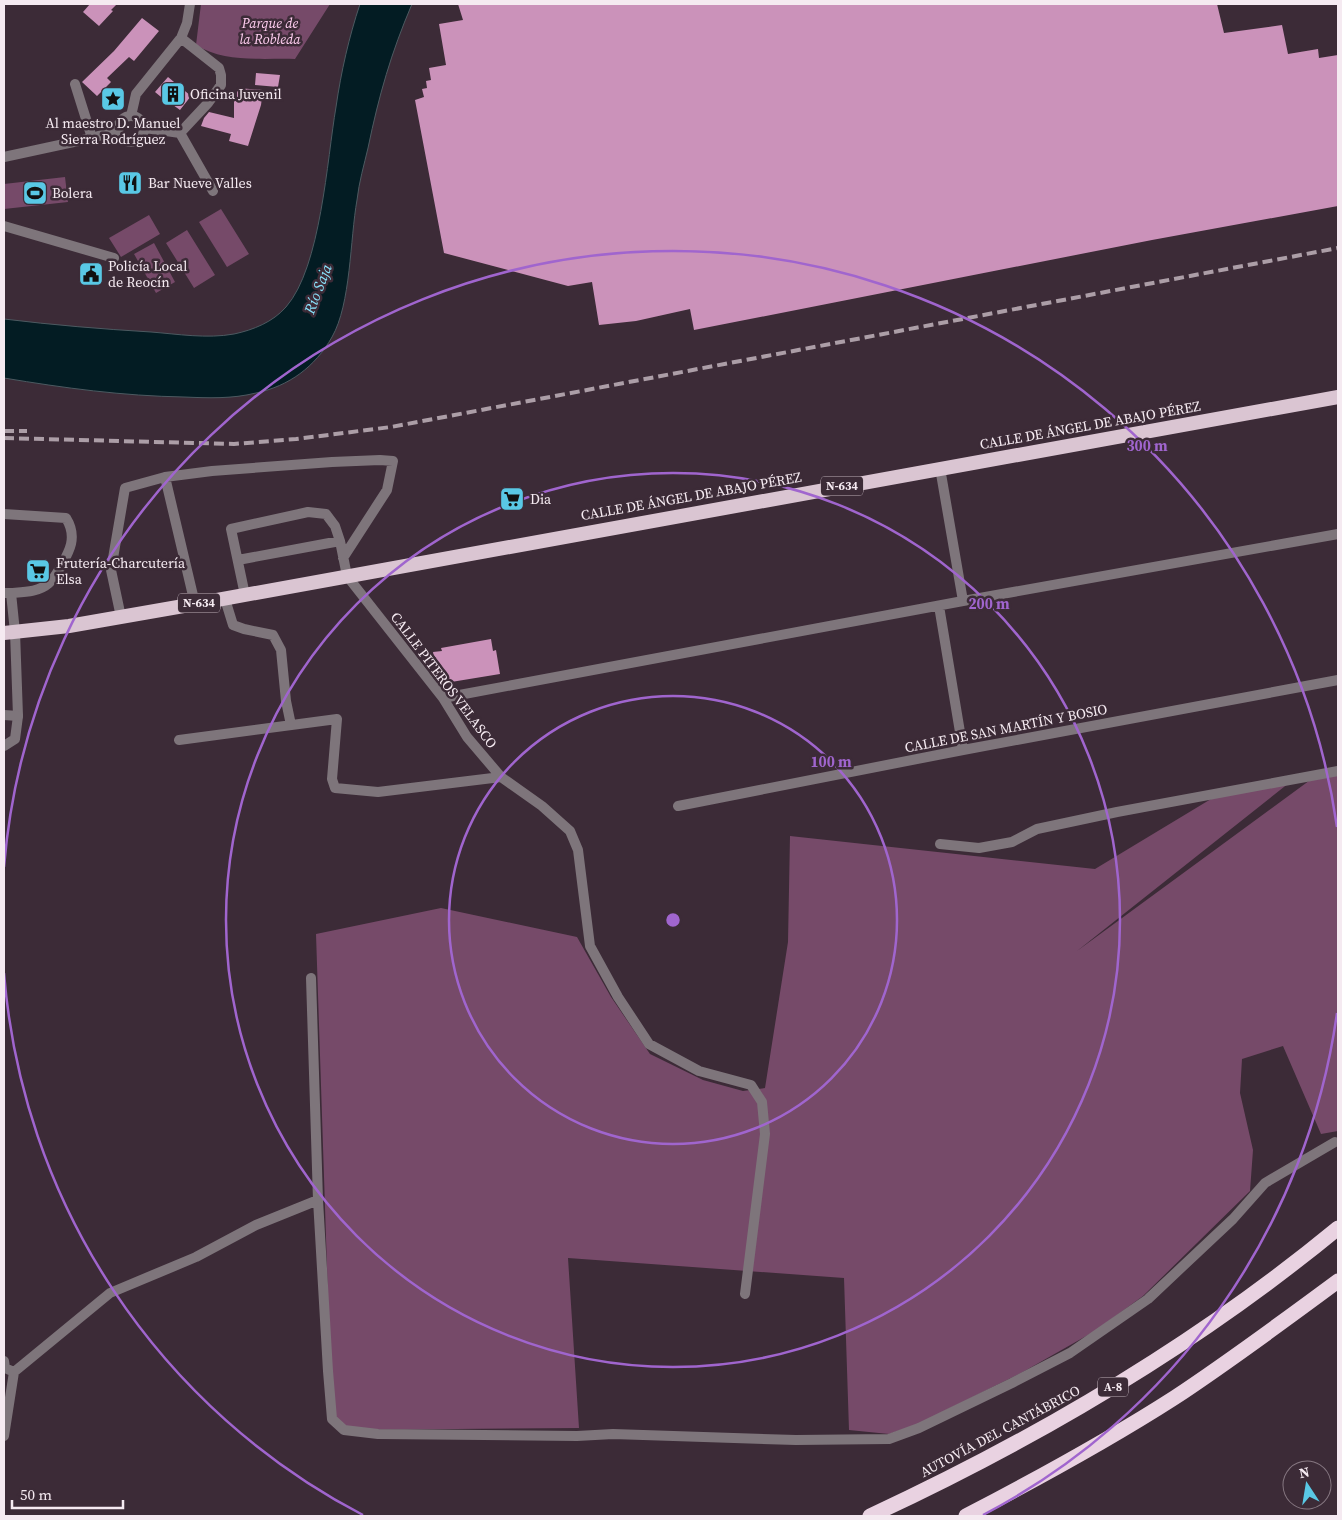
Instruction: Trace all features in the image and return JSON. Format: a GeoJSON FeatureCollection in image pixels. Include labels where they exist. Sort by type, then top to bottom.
{"type":"FeatureCollection","features":[{"type":"Feature","properties":{"kind":"highway","name":"CALLE DE ÁNGEL DE ABAJO PÉREZ"},"geometry":{"type":"LineString","coordinates":[[9,632],[50,628],[225,599],[1338,396]]}},
{"type":"Feature","properties":{"kind":"highway","name":"AUTOVÍA DEL CANTÁBRICO"},"geometry":{"type":"LineString","coordinates":[[870,1516],[959,1474],[1106,1392],[1207,1326],[1338,1228]]}},
{"type":"Feature","properties":{"kind":"highway"},"geometry":{"type":"LineString","coordinates":[[966,1516],[1054,1469],[1137,1421],[1211,1373],[1338,1281]]}},
{"type":"Feature","properties":{"kind":"street"},"geometry":{"type":"LineString","coordinates":[[131,116],[136,94],[181,38],[187,24],[190,4]]}},
{"type":"Feature","properties":{"kind":"street"},"geometry":{"type":"LineString","coordinates":[[180,133],[208,103],[221,85],[221,75],[218,68],[181,38]]}},
{"type":"Feature","properties":{"kind":"street"},"geometry":{"type":"LineString","coordinates":[[75,84],[92,138]]}},
{"type":"Feature","properties":{"kind":"street"},"geometry":{"type":"LineString","coordinates":[[131,116],[140,119],[144,128],[141,138],[132,142],[122,139],[118,130],[121,120],[131,116]]}},
{"type":"Feature","properties":{"kind":"street"},"geometry":{"type":"LineString","coordinates":[[144,128],[180,133]]}},
{"type":"Feature","properties":{"kind":"street"},"geometry":{"type":"LineString","coordinates":[[4,157],[92,138],[118,130]]}},
{"type":"Feature","properties":{"kind":"street"},"geometry":{"type":"LineString","coordinates":[[180,133],[213,191]]}},
{"type":"Feature","properties":{"kind":"street"},"geometry":{"type":"LineString","coordinates":[[4,226],[114,258]]}},
{"type":"Feature","properties":{"kind":"street"},"geometry":{"type":"LineString","coordinates":[[121,617],[111,570],[125,488],[165,477],[212,471],[332,462],[380,460],[393,462],[387,490],[344,558]]}},
{"type":"Feature","properties":{"kind":"street"},"geometry":{"type":"LineString","coordinates":[[940,468],[964,601]]}},
{"type":"Feature","properties":{"kind":"street"},"geometry":{"type":"LineString","coordinates":[[165,477],[195,604]]}},
{"type":"Feature","properties":{"kind":"street"},"geometry":{"type":"LineString","coordinates":[[245,595],[232,529],[308,512],[326,514],[335,526],[347,576]]}},
{"type":"Feature","properties":{"kind":"street"},"geometry":{"type":"LineString","coordinates":[[4,514],[66,518],[71,526],[71,544],[50,583],[28,592],[8,593],[9,632],[18,716],[15,739],[4,746]]}},
{"type":"Feature","properties":{"kind":"street"},"geometry":{"type":"LineString","coordinates":[[444,698],[964,601],[1338,534]]}},
{"type":"Feature","properties":{"kind":"street"},"geometry":{"type":"LineString","coordinates":[[238,560],[340,541]]}},
{"type":"Feature","properties":{"kind":"street","name":"CALLE PITEROS VELASCO"},"geometry":{"type":"LineString","coordinates":[[347,576],[444,698],[467,737],[501,777],[542,806],[570,831],[578,850],[590,946],[618,998],[649,1044],[699,1071],[751,1085],[762,1102],[765,1134],[745,1294]]}},
{"type":"Feature","properties":{"kind":"street"},"geometry":{"type":"LineString","coordinates":[[225,599],[233,625],[244,630],[273,634],[281,650],[286,701],[291,725]]}},
{"type":"Feature","properties":{"kind":"street"},"geometry":{"type":"LineString","coordinates":[[939,606],[963,750]]}},
{"type":"Feature","properties":{"kind":"street","name":"CALLE DE SAN MARTÍN Y BOSIO"},"geometry":{"type":"LineString","coordinates":[[678,806],[963,750],[1338,680]]}},
{"type":"Feature","properties":{"kind":"street"},"geometry":{"type":"LineString","coordinates":[[4,715],[18,716]]}},
{"type":"Feature","properties":{"kind":"street"},"geometry":{"type":"LineString","coordinates":[[178,740],[337,720],[332,779],[335,788],[378,792],[501,777]]}},
{"type":"Feature","properties":{"kind":"street"},"geometry":{"type":"LineString","coordinates":[[940,844],[979,848],[1012,842],[1037,829],[1117,812],[1338,771]]}},
{"type":"Feature","properties":{"kind":"street"},"geometry":{"type":"LineString","coordinates":[[311,978],[318,1200],[328,1371],[332,1419],[344,1430],[378,1434],[577,1436],[614,1434],[796,1440],[889,1439],[919,1428],[1012,1383],[1078,1347],[1148,1299],[1233,1219],[1265,1183],[1335,1142]]}},
{"type":"Feature","properties":{"kind":"street"},"geometry":{"type":"LineString","coordinates":[[4,1436],[14,1372],[110,1293],[196,1257],[256,1224],[318,1200]]}},
{"type":"Feature","properties":{"kind":"street"},"geometry":{"type":"LineString","coordinates":[[4,1360],[5,1368],[14,1372]]}},
{"type":"Feature","properties":{"kind":"green space","name":"Parque de la Robleda"},"geometry":{"type":"Polygon","coordinates":[[[201,4],[330,4],[295,59],[257,59],[219,55],[196,45],[201,4]]]}},
{"type":"Feature","properties":{"kind":"green space","name":"Bolera"},"geometry":{"type":"Polygon","coordinates":[[[65,177],[68,202],[4,209],[4,184],[65,177]]]}},
{"type":"Feature","properties":{"kind":"green space"},"geometry":{"type":"Polygon","coordinates":[[[221,209],[249,254],[227,267],[199,222],[221,209]]]}},
{"type":"Feature","properties":{"kind":"green space"},"geometry":{"type":"Polygon","coordinates":[[[149,215],[160,234],[121,257],[109,238],[149,215]]]}},
{"type":"Feature","properties":{"kind":"green space"},"geometry":{"type":"Polygon","coordinates":[[[187,230],[215,275],[194,288],[166,243],[187,230]]]}},
{"type":"Feature","properties":{"kind":"green space"},"geometry":{"type":"Polygon","coordinates":[[[154,243],[175,282],[156,293],[134,254],[154,243]]]}},
{"type":"Feature","properties":{"kind":"green space"},"geometry":{"type":"Polygon","coordinates":[[[1338,771],[1338,1131],[1321,1134],[1283,1046],[1242,1059],[1240,1093],[1253,1150],[1250,1191],[1143,1296],[1095,1331],[1021,1373],[918,1424],[889,1434],[849,1430],[844,1278],[568,1258],[579,1428],[344,1430],[332,1419],[316,934],[441,908],[577,937],[611,997],[650,1054],[703,1080],[743,1091],[765,1088],[788,942],[790,836],[1095,869],[1211,799],[1294,779],[1077,951],[1317,775],[1338,771]]]}},
{"type":"Feature","properties":{"kind":"water","name":"Río Saja"},"geometry":{"type":"Polygon","coordinates":[[[360,4],[412,4],[386,74],[362,174],[343,307],[332,337],[318,357],[300,374],[279,386],[247,395],[229,397],[211,398],[116,393],[4,378],[4,319],[192,336],[213,336],[234,334],[255,328],[275,317],[286,307],[298,289],[315,240],[321,212],[340,81],[360,4]]]}},
{"type":"Feature","properties":{"kind":"building"},"geometry":{"type":"Polygon","coordinates":[[[90,4],[117,4],[99,26],[83,12],[90,4]]]}},
{"type":"Feature","properties":{"kind":"building"},"geometry":{"type":"Polygon","coordinates":[[[458,4],[1217,4],[1224,33],[1282,25],[1288,54],[1318,49],[1319,58],[1338,55],[1338,206],[1152,240],[694,330],[690,309],[636,321],[599,325],[592,282],[568,286],[444,253],[415,100],[424,97],[422,89],[427,88],[426,81],[431,80],[429,68],[446,65],[439,24],[463,20],[458,4]]]}},
{"type":"Feature","properties":{"kind":"building"},"geometry":{"type":"Polygon","coordinates":[[[142,18],[159,31],[134,61],[129,57],[107,78],[111,82],[97,96],[82,82],[114,51],[142,18]]]}},
{"type":"Feature","properties":{"kind":"building"},"geometry":{"type":"Polygon","coordinates":[[[256,73],[280,75],[278,87],[255,85],[256,73]]]}},
{"type":"Feature","properties":{"kind":"building","name":"Oficina Juvenil"},"geometry":{"type":"Polygon","coordinates":[[[168,77],[191,96],[180,110],[155,92],[168,77]]]}},
{"type":"Feature","properties":{"kind":"building"},"geometry":{"type":"Polygon","coordinates":[[[237,88],[263,90],[261,105],[248,146],[229,141],[231,134],[201,126],[209,112],[234,118],[234,100],[237,100],[237,88]]]}},
{"type":"Feature","properties":{"kind":"building","name":"Policía Local de Reocín"},"geometry":{"type":"Polygon","coordinates":[[[96,263],[102,278],[85,285],[79,270],[96,263]]]}},
{"type":"Feature","properties":{"kind":"building"},"geometry":{"type":"Polygon","coordinates":[[[491,639],[493,651],[496,650],[500,674],[445,683],[445,680],[438,681],[433,652],[442,651],[441,648],[491,639]]]}},
{"type":"Feature","properties":{"kind":"railway"},"geometry":{"type":"LineString","coordinates":[[4,438],[234,444],[296,439],[391,427],[1338,248]]}},
{"type":"Feature","properties":{"kind":"railway"},"geometry":{"type":"LineString","coordinates":[[4,431],[27,431]]}},
{"type":"Feature","properties":{"kind":"place","name":"Oficina Juvenil"},"geometry":{"type":"Point","coordinates":[173,94]}},
{"type":"Feature","properties":{"kind":"place","name":"Al maestro D. Manuel Sierra Rodríguez"},"geometry":{"type":"Point","coordinates":[113,99]}},
{"type":"Feature","properties":{"kind":"place","name":"Bar Nueve Valles"},"geometry":{"type":"Point","coordinates":[130,183]}},
{"type":"Feature","properties":{"kind":"place","name":"Bolera"},"geometry":{"type":"Point","coordinates":[35,193]}},
{"type":"Feature","properties":{"kind":"place","name":"Policía Local de Reocín"},"geometry":{"type":"Point","coordinates":[91,274]}},
{"type":"Feature","properties":{"kind":"place","name":"Dia"},"geometry":{"type":"Point","coordinates":[512,499]}},
{"type":"Feature","properties":{"kind":"place","name":"Frutería-Charcutería Elsa"},"geometry":{"type":"Point","coordinates":[38,571]}}]}
